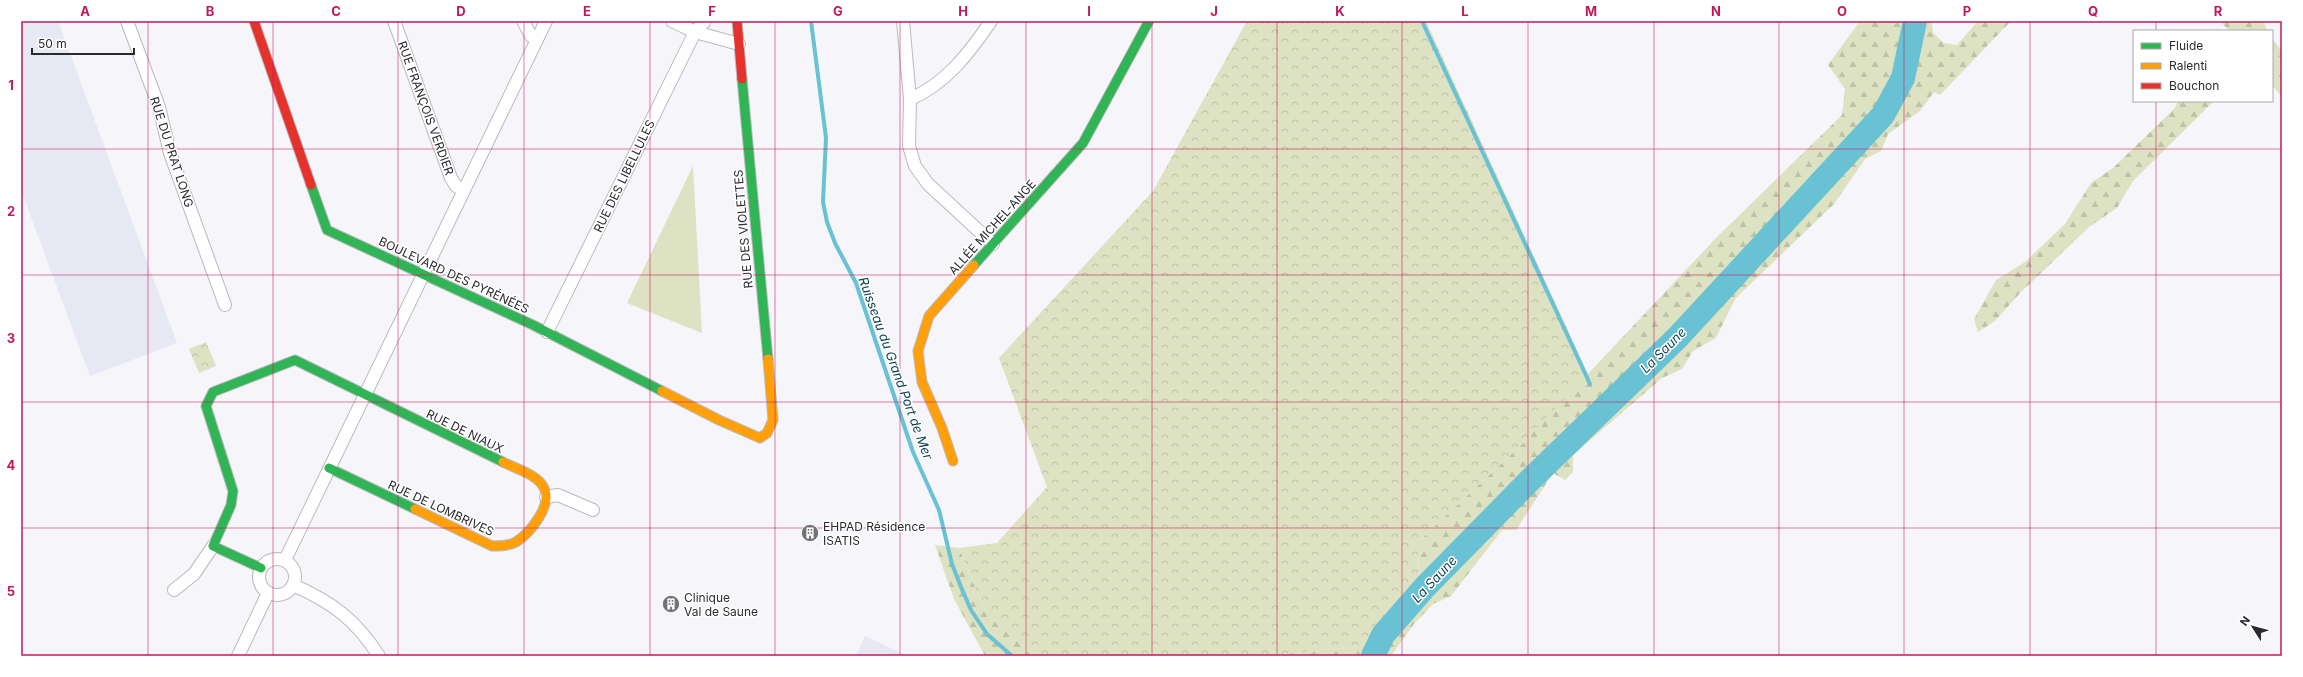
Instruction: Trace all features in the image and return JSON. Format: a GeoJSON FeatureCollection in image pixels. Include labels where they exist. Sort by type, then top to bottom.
{"type":"FeatureCollection","features":[{"type":"Feature","properties":{"kind":"street","name":"RUE DU PRAT LONG"},"geometry":{"type":"LineString","coordinates":[[128,21],[159,107],[170,153],[225,305]]}},
{"type":"Feature","properties":{"kind":"street","name":"BOULEVARD DES PYRÉNÉES"},"geometry":{"type":"LineString","coordinates":[[254,21],[327,230],[424,273],[547,332],[736,429],[760,438],[767,433]]}},
{"type":"Feature","properties":{"kind":"street","name":"RUE FRANÇOIS VERDIER"},"geometry":{"type":"LineString","coordinates":[[394,21],[451,178],[456,186],[463,190]]}},
{"type":"Feature","properties":{"kind":"street"},"geometry":{"type":"LineString","coordinates":[[523,21],[531,36],[537,39]]}},
{"type":"Feature","properties":{"kind":"street"},"geometry":{"type":"LineString","coordinates":[[285,560],[364,394],[546,21]]}},
{"type":"Feature","properties":{"kind":"street"},"geometry":{"type":"LineString","coordinates":[[672,21],[695,32],[739,44]]}},
{"type":"Feature","properties":{"kind":"street","name":"RUE DES LIBELLULES"},"geometry":{"type":"LineString","coordinates":[[547,332],[695,32],[705,21]]}},
{"type":"Feature","properties":{"kind":"street","name":"RUE DES VIOLETTES"},"geometry":{"type":"LineString","coordinates":[[737,21],[773,420],[767,433]]}},
{"type":"Feature","properties":{"kind":"street"},"geometry":{"type":"LineString","coordinates":[[903,21],[910,99],[909,146],[919,174],[993,244]]}},
{"type":"Feature","properties":{"kind":"street"},"geometry":{"type":"LineString","coordinates":[[910,99],[932,88],[946,76],[967,53],[991,21]]}},
{"type":"Feature","properties":{"kind":"street","name":"ALLÉE MICHEL-ANGE"},"geometry":{"type":"LineString","coordinates":[[953,461],[942,428],[922,382],[918,351],[929,316],[1083,143],[1149,21]]}},
{"type":"Feature","properties":{"kind":"street","name":"RUE DE NIAUX"},"geometry":{"type":"LineString","coordinates":[[213,546],[231,505],[233,491],[206,409],[211,394],[296,360],[535,478],[545,490],[546,497]]}},
{"type":"Feature","properties":{"kind":"street","name":"RUE DE LOMBRIVES"},"geometry":{"type":"LineString","coordinates":[[329,468],[492,546],[512,544],[525,536],[542,509],[546,497]]}},
{"type":"Feature","properties":{"kind":"street"},"geometry":{"type":"LineString","coordinates":[[546,497],[558,495],[592,510]]}},
{"type":"Feature","properties":{"kind":"street"},"geometry":{"type":"LineString","coordinates":[[174,590],[194,574],[213,546],[260,568]]}},
{"type":"Feature","properties":{"kind":"street"},"geometry":{"type":"LineString","coordinates":[[271,559],[285,560],[294,571],[293,585],[282,594],[268,593],[260,582],[260,568],[271,559]]}},
{"type":"Feature","properties":{"kind":"street"},"geometry":{"type":"LineString","coordinates":[[293,585],[322,599],[348,617],[360,629],[379,656]]}},
{"type":"Feature","properties":{"kind":"street"},"geometry":{"type":"LineString","coordinates":[[238,656],[268,593]]}},
{"type":"Feature","properties":{"kind":"shaded area"},"geometry":{"type":"Polygon","coordinates":[[[21,21],[58,21],[177,343],[90,376],[21,190],[21,21]]]}},
{"type":"Feature","properties":{"kind":"shaded area"},"geometry":{"type":"Polygon","coordinates":[[[865,636],[908,656],[856,656],[865,636]]]}},
{"type":"Feature","properties":{"kind":"green space"},"geometry":{"type":"Polygon","coordinates":[[[1247,21],[1426,21],[1588,374],[1521,445],[1419,541],[1418,588],[1360,646],[1266,656],[1034,656],[986,614],[959,548],[997,543],[1047,487],[999,358],[1153,191],[1247,21]]]}},
{"type":"Feature","properties":{"kind":"green space"},"geometry":{"type":"Polygon","coordinates":[[[1860,21],[1932,21],[1933,33],[1944,43],[1957,45],[1978,21],[2011,21],[1940,95],[1934,92],[1920,111],[1888,134],[1881,151],[1865,159],[1834,204],[1735,299],[1716,338],[1693,351],[1682,369],[1662,378],[1573,455],[1573,472],[1565,480],[1553,473],[1516,530],[1502,530],[1451,596],[1433,604],[1414,624],[1391,656],[1266,656],[1360,646],[1418,588],[1419,541],[1521,445],[1717,237],[1842,115],[1845,89],[1828,65],[1860,21]]]}},
{"type":"Feature","properties":{"kind":"green space"},"geometry":{"type":"Polygon","coordinates":[[[2220,21],[2263,21],[2268,30],[2228,30],[2220,21]]]}},
{"type":"Feature","properties":{"kind":"green space"},"geometry":{"type":"Polygon","coordinates":[[[2273,39],[2282,51],[2282,97],[2273,86],[2273,39]]]}},
{"type":"Feature","properties":{"kind":"green space"},"geometry":{"type":"Polygon","coordinates":[[[2178,102],[2213,102],[2133,181],[2117,208],[2089,227],[2021,292],[1995,321],[1978,332],[1974,319],[1996,280],[2025,262],[2065,224],[2091,183],[2113,168],[2175,108],[2178,102]]]}},
{"type":"Feature","properties":{"kind":"green space"},"geometry":{"type":"Polygon","coordinates":[[[693,166],[702,333],[627,303],[693,166]]]}},
{"type":"Feature","properties":{"kind":"green space"},"geometry":{"type":"Polygon","coordinates":[[[206,342],[216,366],[199,373],[189,349],[206,342]]]}},
{"type":"Feature","properties":{"kind":"green space"},"geometry":{"type":"Polygon","coordinates":[[[935,545],[959,548],[986,614],[1034,656],[985,656],[954,599],[935,545]]]}},
{"type":"Feature","properties":{"kind":"waterway","name":"Ruisseau du Grand Port de Mer"},"geometry":{"type":"LineString","coordinates":[[811,21],[826,138],[823,202],[827,222],[835,243],[856,283],[913,452],[939,510],[952,564],[961,587],[971,610],[987,634],[1012,656]]}},
{"type":"Feature","properties":{"kind":"waterway"},"geometry":{"type":"LineString","coordinates":[[1422,21],[1590,384]]}},
{"type":"Feature","properties":{"kind":"waterway","name":"La Saune"},"geometry":{"type":"LineString","coordinates":[[1373,656],[1383,635],[1425,587],[1531,479],[1677,338],[1883,115],[1903,78],[1915,21]]}},
{"type":"Feature","properties":{"kind":"waterway"},"geometry":{"type":"LineString","coordinates":[[1598,400],[1603,409]]}},
{"type":"Feature","properties":{"kind":"traffic: fast"},"geometry":{"type":"LineString","coordinates":[[974,265],[1083,143],[1149,21]]}},
{"type":"Feature","properties":{"kind":"traffic: fast"},"geometry":{"type":"LineString","coordinates":[[742,79],[768,359]]}},
{"type":"Feature","properties":{"kind":"traffic: fast"},"geometry":{"type":"LineString","coordinates":[[311,185],[327,230],[533,325],[662,391]]}},
{"type":"Feature","properties":{"kind":"traffic: fast"},"geometry":{"type":"LineString","coordinates":[[261,568],[213,546],[231,505],[233,491],[206,406],[213,392],[295,360],[503,462]]}},
{"type":"Feature","properties":{"kind":"traffic: fast"},"geometry":{"type":"LineString","coordinates":[[329,468],[415,509]]}},
{"type":"Feature","properties":{"kind":"traffic: slow"},"geometry":{"type":"LineString","coordinates":[[953,461],[942,428],[922,382],[918,351],[929,316],[974,265]]}},
{"type":"Feature","properties":{"kind":"traffic: slow"},"geometry":{"type":"LineString","coordinates":[[662,391],[719,420],[760,438],[767,433],[773,420],[768,359]]}},
{"type":"Feature","properties":{"kind":"traffic: slow"},"geometry":{"type":"LineString","coordinates":[[415,509],[492,546],[501,546],[516,542],[528,532],[539,518],[543,510],[546,495],[541,483],[531,475],[503,462]]}},
{"type":"Feature","properties":{"kind":"traffic: jam"},"geometry":{"type":"LineString","coordinates":[[254,21],[311,185]]}},
{"type":"Feature","properties":{"kind":"traffic: jam"},"geometry":{"type":"LineString","coordinates":[[737,21],[742,79]]}},
{"type":"Feature","properties":{"kind":"place","name":"EHPAD Résidence ISATIS"},"geometry":{"type":"Point","coordinates":[810,533]}},
{"type":"Feature","properties":{"kind":"place","name":"Clinique Val de Saune"},"geometry":{"type":"Point","coordinates":[671,604]}}]}
